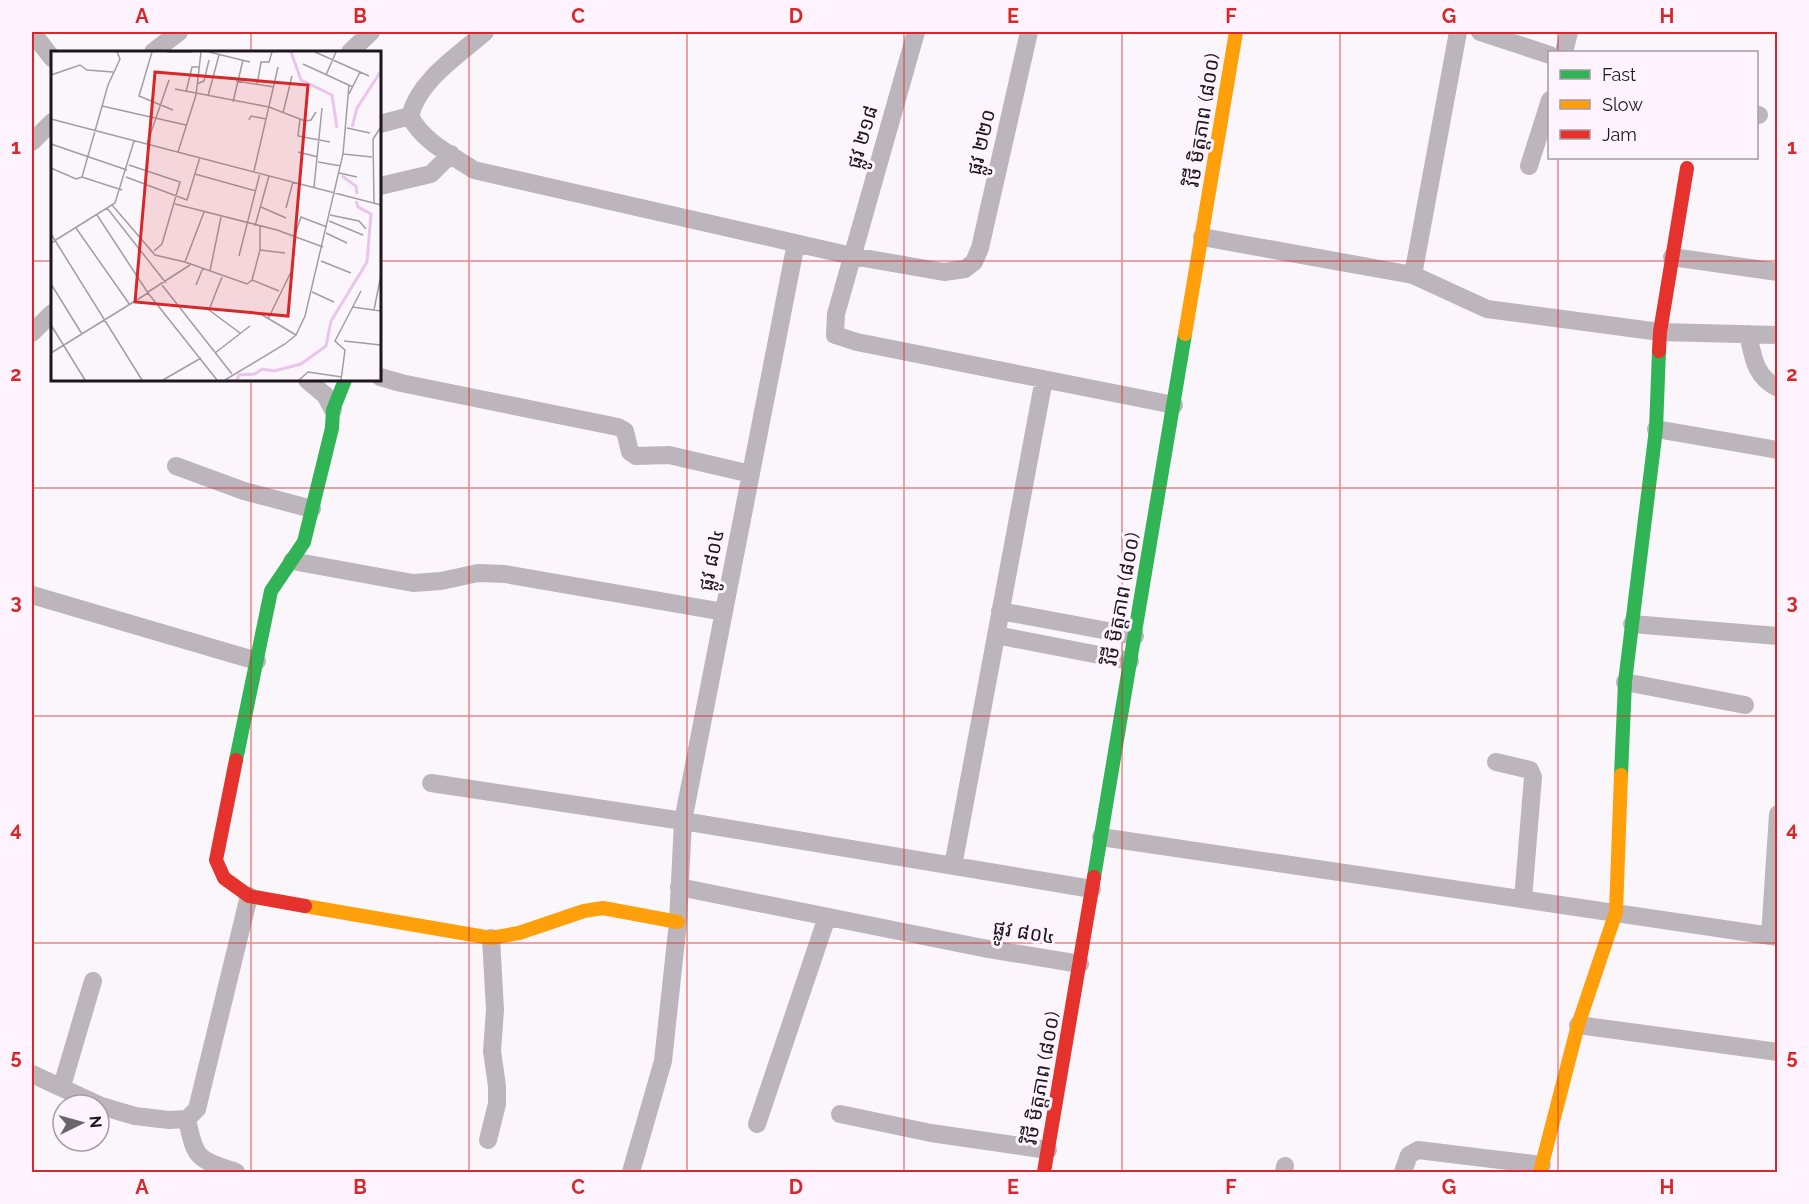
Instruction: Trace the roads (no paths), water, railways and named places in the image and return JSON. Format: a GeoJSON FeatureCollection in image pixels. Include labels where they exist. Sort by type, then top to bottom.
{"type":"FeatureCollection","features":[{"type":"Feature","properties":{"kind":"street"},"geometry":{"type":"LineString","coordinates":[[32,32],[51,57]]}},
{"type":"Feature","properties":{"kind":"street"},"geometry":{"type":"LineString","coordinates":[[154,51],[179,32]]}},
{"type":"Feature","properties":{"kind":"street"},"geometry":{"type":"LineString","coordinates":[[351,51],[371,32]]}},
{"type":"Feature","properties":{"kind":"street"},"geometry":{"type":"LineString","coordinates":[[485,32],[424,86],[414,100],[410,116],[415,126],[427,139],[474,170],[852,256]]}},
{"type":"Feature","properties":{"kind":"street","name":"ផ្លូវ ២១៨"},"geometry":{"type":"LineString","coordinates":[[916,32],[836,314],[835,335],[857,342],[1044,379]]}},
{"type":"Feature","properties":{"kind":"street","name":"ផ្លូវ ២២០"},"geometry":{"type":"LineString","coordinates":[[852,256],[944,272],[965,269],[974,262],[980,248],[1029,32]]}},
{"type":"Feature","properties":{"kind":"street","name":"វិថី មិត្តភាព (៨០០)"},"geometry":{"type":"LineString","coordinates":[[1044,1173],[1236,32]]}},
{"type":"Feature","properties":{"kind":"street"},"geometry":{"type":"LineString","coordinates":[[1413,275],[1458,32]]}},
{"type":"Feature","properties":{"kind":"street"},"geometry":{"type":"LineString","coordinates":[[1480,32],[1548,54]]}},
{"type":"Feature","properties":{"kind":"street"},"geometry":{"type":"LineString","coordinates":[[1564,51],[1569,32]]}},
{"type":"Feature","properties":{"kind":"street"},"geometry":{"type":"LineString","coordinates":[[1529,166],[1548,105]]}},
{"type":"Feature","properties":{"kind":"street"},"geometry":{"type":"LineString","coordinates":[[381,124],[410,116]]}},
{"type":"Feature","properties":{"kind":"street"},"geometry":{"type":"LineString","coordinates":[[32,142],[51,123]]}},
{"type":"Feature","properties":{"kind":"street"},"geometry":{"type":"LineString","coordinates":[[381,186],[431,174],[451,154]]}},
{"type":"Feature","properties":{"kind":"street"},"geometry":{"type":"LineString","coordinates":[[1403,1173],[1409,1155],[1418,1150],[1541,1169],[1578,1025],[1616,912],[1625,682],[1656,429],[1660,332],[1687,168]]}},
{"type":"Feature","properties":{"kind":"street"},"geometry":{"type":"LineString","coordinates":[[1202,237],[1413,275],[1487,309],[1660,332],[1778,335]]}},
{"type":"Feature","properties":{"kind":"street","name":"ផ្លូវ ៨០៤"},"geometry":{"type":"LineString","coordinates":[[631,1173],[663,1061],[678,922],[683,820],[796,243]]}},
{"type":"Feature","properties":{"kind":"street"},"geometry":{"type":"LineString","coordinates":[[1672,257],[1778,272]]}},
{"type":"Feature","properties":{"kind":"street"},"geometry":{"type":"LineString","coordinates":[[32,333],[51,314]]}},
{"type":"Feature","properties":{"kind":"street"},"geometry":{"type":"LineString","coordinates":[[1748,334],[1754,365],[1762,378],[1778,388]]}},
{"type":"Feature","properties":{"kind":"street"},"geometry":{"type":"LineString","coordinates":[[381,376],[401,383],[618,427],[625,431],[630,452],[636,456],[669,455],[751,474]]}},
{"type":"Feature","properties":{"kind":"street"},"geometry":{"type":"LineString","coordinates":[[953,866],[1044,379],[1174,405]]}},
{"type":"Feature","properties":{"kind":"street"},"geometry":{"type":"LineString","coordinates":[[309,381],[325,396],[333,410]]}},
{"type":"Feature","properties":{"kind":"street"},"geometry":{"type":"LineString","coordinates":[[345,381],[333,410],[332,428],[304,542],[271,591],[216,860],[224,878],[249,896],[491,938],[528,931],[584,910],[603,908],[678,922]]}},
{"type":"Feature","properties":{"kind":"street"},"geometry":{"type":"LineString","coordinates":[[1656,429],[1778,450]]}},
{"type":"Feature","properties":{"kind":"street"},"geometry":{"type":"LineString","coordinates":[[176,466],[244,491],[312,509]]}},
{"type":"Feature","properties":{"kind":"street"},"geometry":{"type":"LineString","coordinates":[[292,561],[413,583],[441,581],[478,573],[505,574],[724,612]]}},
{"type":"Feature","properties":{"kind":"street"},"geometry":{"type":"LineString","coordinates":[[32,595],[257,661]]}},
{"type":"Feature","properties":{"kind":"street"},"geometry":{"type":"LineString","coordinates":[[1000,611],[1135,636]]}},
{"type":"Feature","properties":{"kind":"street"},"geometry":{"type":"LineString","coordinates":[[1632,624],[1778,636]]}},
{"type":"Feature","properties":{"kind":"street"},"geometry":{"type":"LineString","coordinates":[[996,635],[1131,661]]}},
{"type":"Feature","properties":{"kind":"street"},"geometry":{"type":"LineString","coordinates":[[1625,682],[1745,705]]}},
{"type":"Feature","properties":{"kind":"street"},"geometry":{"type":"LineString","coordinates":[[1496,762],[1530,770],[1533,777],[1522,899]]}},
{"type":"Feature","properties":{"kind":"street"},"geometry":{"type":"LineString","coordinates":[[431,783],[683,820],[1092,889]]}},
{"type":"Feature","properties":{"kind":"street"},"geometry":{"type":"LineString","coordinates":[[1101,837],[1774,936],[1778,814]]}},
{"type":"Feature","properties":{"kind":"street","name":"ផ្លូវ ៨០៤"},"geometry":{"type":"LineString","coordinates":[[679,887],[1080,964]]}},
{"type":"Feature","properties":{"kind":"street"},"geometry":{"type":"LineString","coordinates":[[32,1074],[62,1086],[100,1106],[135,1116],[169,1120],[187,1119],[197,1109],[249,896]]}},
{"type":"Feature","properties":{"kind":"street"},"geometry":{"type":"LineString","coordinates":[[757,1124],[826,917]]}},
{"type":"Feature","properties":{"kind":"street"},"geometry":{"type":"LineString","coordinates":[[488,1140],[497,1104],[492,1051],[495,1010],[491,938]]}},
{"type":"Feature","properties":{"kind":"street"},"geometry":{"type":"LineString","coordinates":[[62,1086],[93,981]]}},
{"type":"Feature","properties":{"kind":"street"},"geometry":{"type":"LineString","coordinates":[[1578,1025],[1778,1052]]}},
{"type":"Feature","properties":{"kind":"street"},"geometry":{"type":"LineString","coordinates":[[840,1114],[931,1133],[1048,1150]]}},
{"type":"Feature","properties":{"kind":"street"},"geometry":{"type":"LineString","coordinates":[[187,1119],[192,1146],[203,1161],[236,1173]]}}]}
